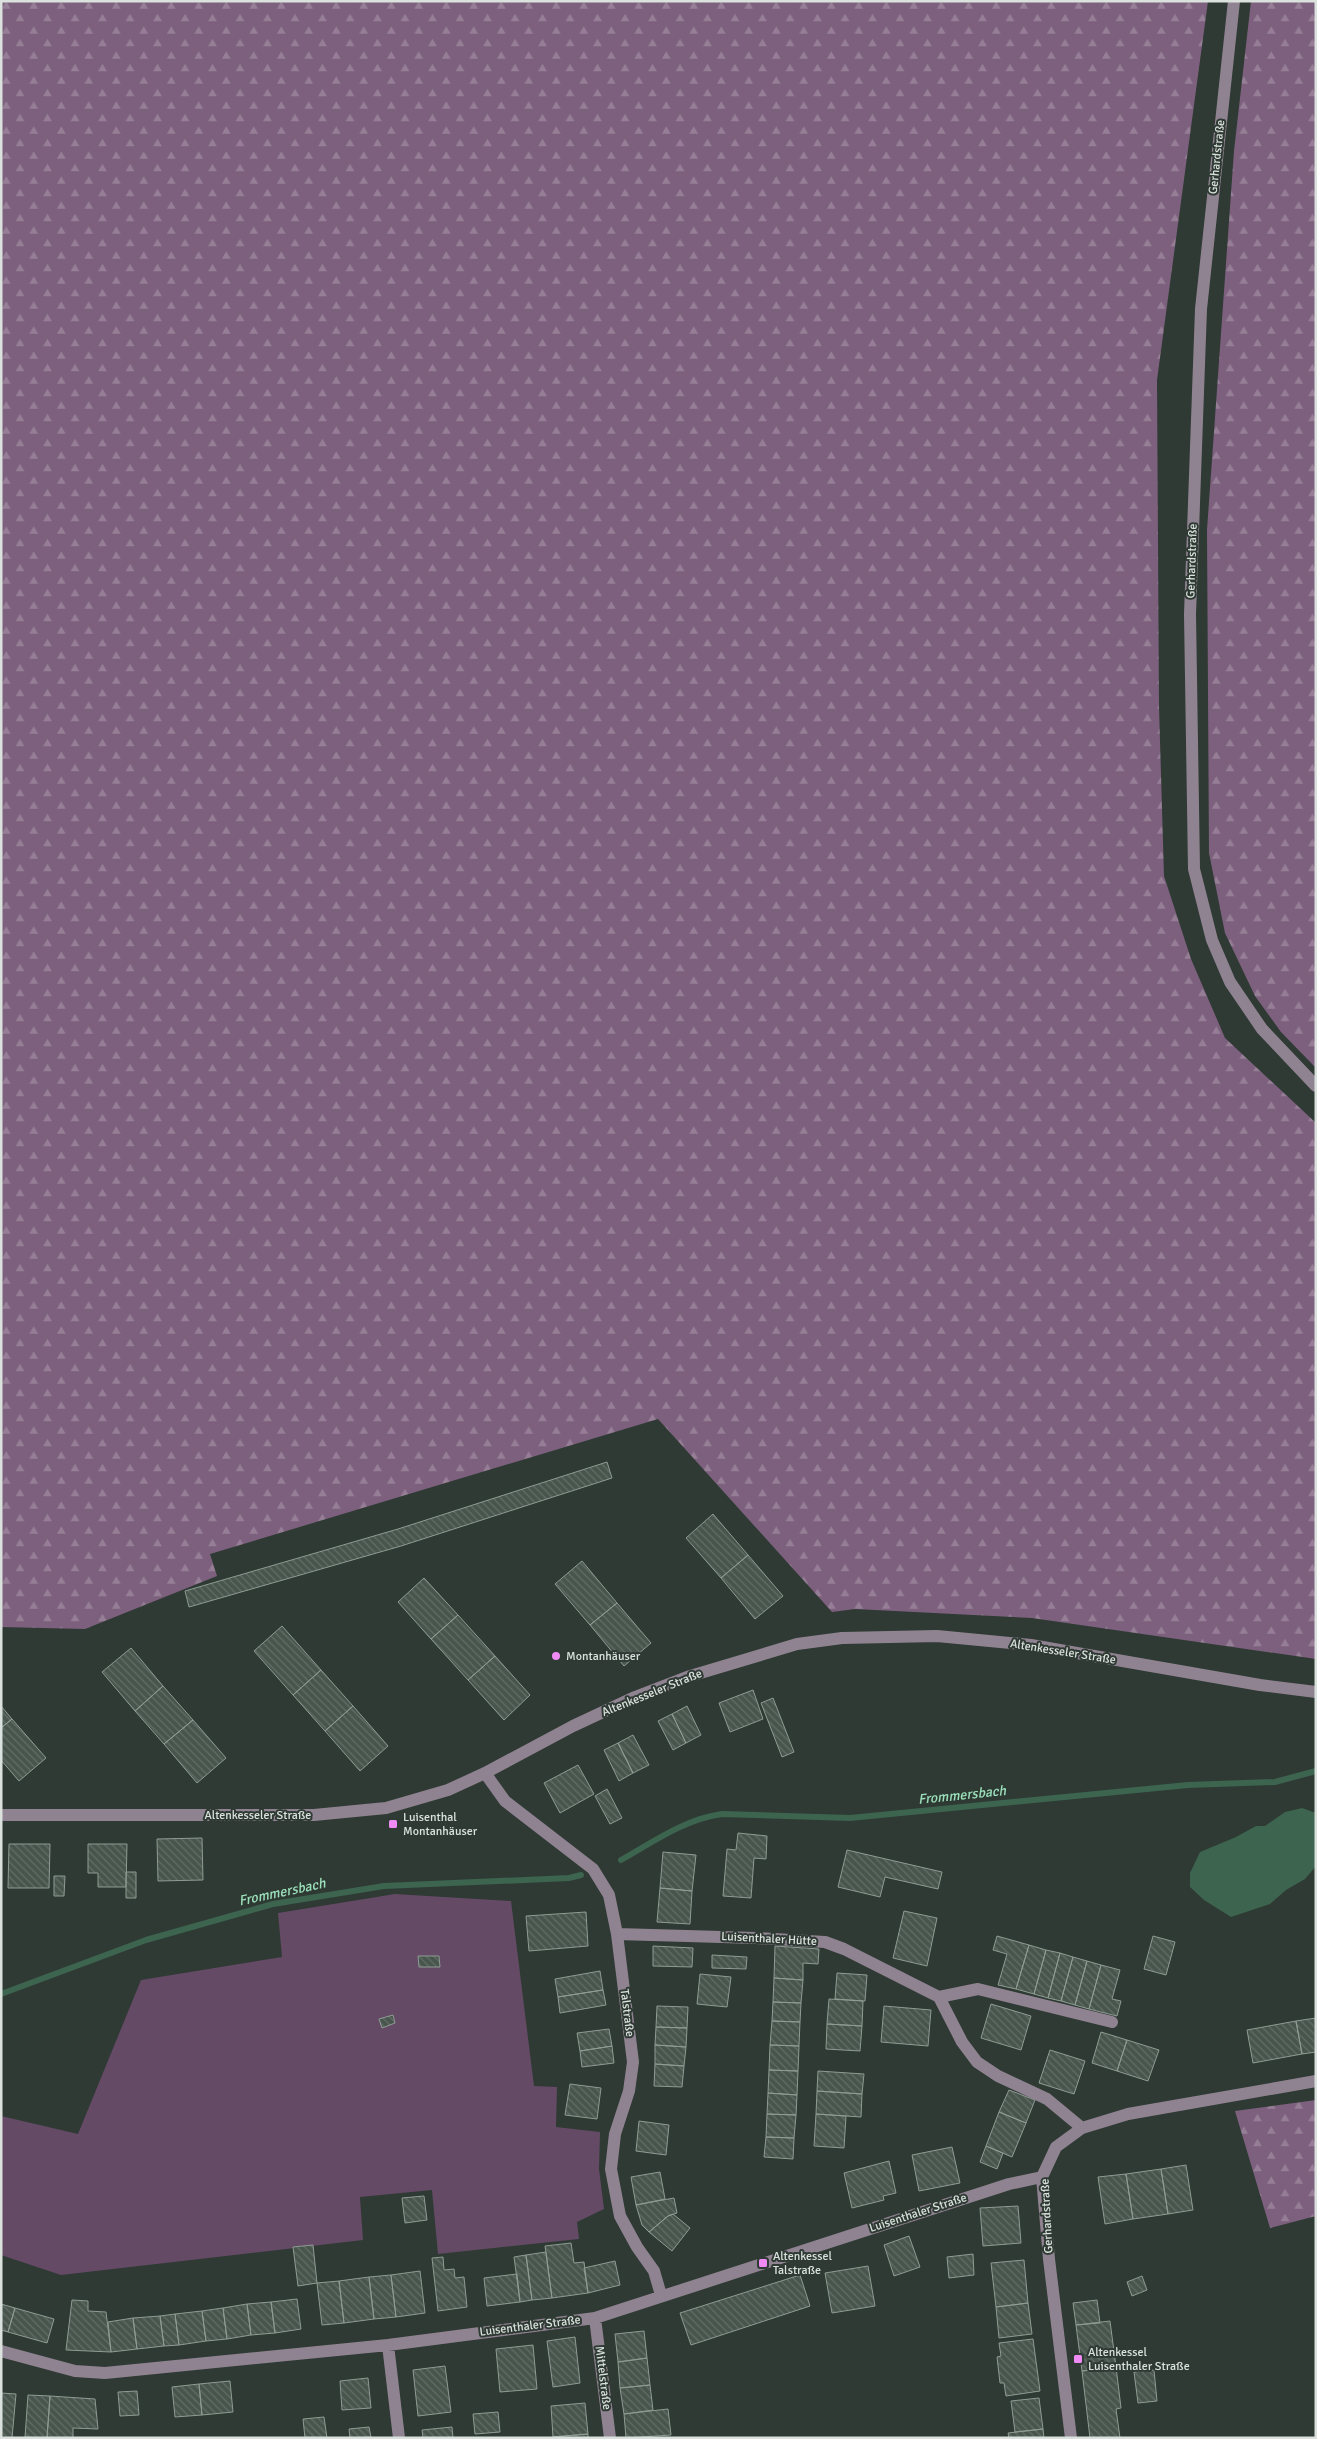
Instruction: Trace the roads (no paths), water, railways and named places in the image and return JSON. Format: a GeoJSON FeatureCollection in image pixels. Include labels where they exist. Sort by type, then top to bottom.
{"type":"FeatureCollection","features":[{"type":"Feature","properties":{"kind":"street","name":"Gerhardstraße"},"geometry":{"type":"LineString","coordinates":[[1234,1],[1201,309],[1190,614],[1194,869],[1212,940],[1230,982],[1262,1029],[1316,1086]]}},
{"type":"Feature","properties":{"kind":"street","name":"Altenkesseler Straße"},"geometry":{"type":"LineString","coordinates":[[1,1815],[323,1814],[386,1808],[448,1790],[485,1773],[573,1726],[635,1697],[797,1644],[842,1638],[937,1636],[1031,1646],[1260,1685],[1316,1692]]}},
{"type":"Feature","properties":{"kind":"street","name":"Talstraße"},"geometry":{"type":"LineString","coordinates":[[485,1773],[505,1802],[593,1869],[609,1895],[617,1934],[633,2062],[628,2092],[615,2134],[611,2169],[620,2216],[636,2247],[654,2271],[660,2295]]}},
{"type":"Feature","properties":{"kind":"street","name":"Luisenthaler Hütte"},"geometry":{"type":"LineString","coordinates":[[617,1934],[825,1942],[844,1949],[939,1997]]}},
{"type":"Feature","properties":{"kind":"street"},"geometry":{"type":"LineString","coordinates":[[1082,2128],[1047,2099],[998,2076],[977,2062],[962,2042],[939,1997],[978,1989],[1112,2022]]}},
{"type":"Feature","properties":{"kind":"street","name":"Gerhardstraße"},"geometry":{"type":"LineString","coordinates":[[1071,2438],[1049,2259],[1042,2177],[1056,2147],[1082,2128],[1128,2114],[1316,2081]]}},
{"type":"Feature","properties":{"kind":"street","name":"Luisenthaler Straße"},"geometry":{"type":"LineString","coordinates":[[1,2351],[75,2371],[105,2374],[388,2345],[595,2318],[660,2295],[1010,2184],[1042,2177]]}},
{"type":"Feature","properties":{"kind":"street","name":"Mittelstraße"},"geometry":{"type":"LineString","coordinates":[[595,2318],[610,2438]]}},
{"type":"Feature","properties":{"kind":"street"},"geometry":{"type":"LineString","coordinates":[[388,2345],[399,2438]]}},
{"type":"Feature","properties":{"kind":"waterway","name":"Frommersbach"},"geometry":{"type":"LineString","coordinates":[[621,1860],[682,1826],[722,1814],[850,1818],[1188,1785],[1275,1782],[1316,1771]]}},
{"type":"Feature","properties":{"kind":"waterway","name":"Frommersbach"},"geometry":{"type":"LineString","coordinates":[[1,1994],[146,1940],[273,1904],[384,1886],[569,1878],[581,1875]]}},
{"type":"Feature","properties":{"kind":"place","name":"Montanhäuser"},"geometry":{"type":"Point","coordinates":[556,1656]}},
{"type":"Feature","properties":{"kind":"place","name":"Luisenthal Montanhäuser"},"geometry":{"type":"Point","coordinates":[393,1824]}},
{"type":"Feature","properties":{"kind":"place","name":"Altenkessel Talstraße"},"geometry":{"type":"Point","coordinates":[763,2263]}},
{"type":"Feature","properties":{"kind":"place","name":"Altenkessel Luisenthaler Straße"},"geometry":{"type":"Point","coordinates":[1078,2359]}}]}
